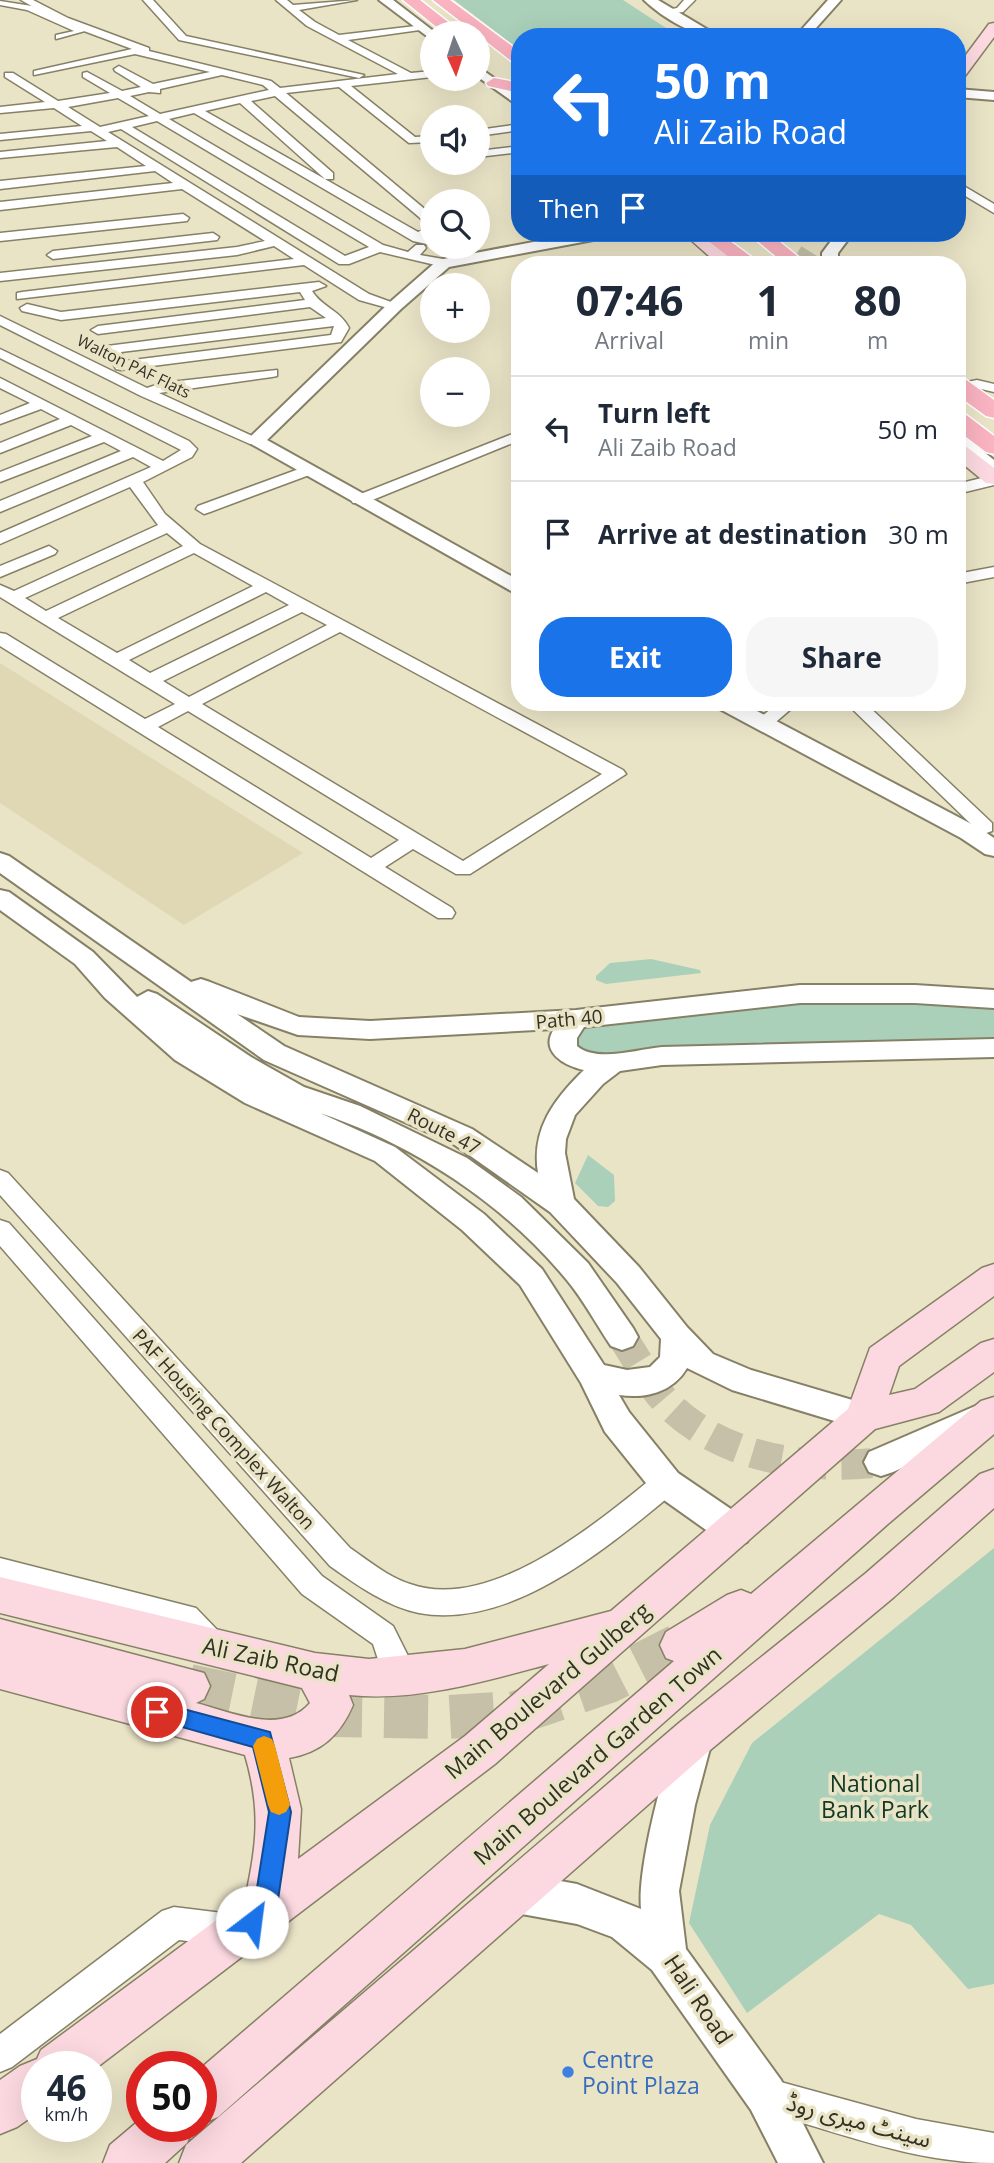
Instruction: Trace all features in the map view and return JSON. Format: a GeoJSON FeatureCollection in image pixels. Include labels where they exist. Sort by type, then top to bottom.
{"type":"FeatureCollection","features":[{"type":"Feature","properties":{"kind":"main road"},"geometry":{"type":"LineString","coordinates":[[410,0],[438,21]]}},
{"type":"Feature","properties":{"kind":"main road"},"geometry":{"type":"LineString","coordinates":[[440,0],[511,53]]}},
{"type":"Feature","properties":{"kind":"main road"},"geometry":{"type":"LineString","coordinates":[[966,53],[994,16]]}},
{"type":"Feature","properties":{"kind":"main road"},"geometry":{"type":"LineString","coordinates":[[966,65],[994,27]]}},
{"type":"Feature","properties":{"kind":"main road"},"geometry":{"type":"LineString","coordinates":[[490,61],[511,78]]}},
{"type":"Feature","properties":{"kind":"main road"},"geometry":{"type":"LineString","coordinates":[[494,83],[511,85]]}},
{"type":"Feature","properties":{"kind":"main road"},"geometry":{"type":"LineString","coordinates":[[702,242],[719,256]]}},
{"type":"Feature","properties":{"kind":"main road"},"geometry":{"type":"LineString","coordinates":[[720,242],[740,256]]}},
{"type":"Feature","properties":{"kind":"main road"},"geometry":{"type":"LineString","coordinates":[[769,242],[787,256]]}},
{"type":"Feature","properties":{"kind":"main road"},"geometry":{"type":"LineString","coordinates":[[966,391],[994,411]]}},
{"type":"Feature","properties":{"kind":"main road"},"geometry":{"type":"LineString","coordinates":[[966,426],[994,447]]}},
{"type":"Feature","properties":{"kind":"main road"},"geometry":{"type":"LineString","coordinates":[[966,456],[994,479]]}},
{"type":"Feature","properties":{"kind":"main road"},"geometry":{"type":"LineString","coordinates":[[864,1417],[883,1357],[994,1277]]}},
{"type":"Feature","properties":{"kind":"main road"},"geometry":{"type":"LineString","coordinates":[[864,1417],[926,1401],[994,1353]]}},
{"type":"Feature","properties":{"kind":"main road","name":"Main Boulevard Garden Town"},"geometry":{"type":"LineString","coordinates":[[217,2085],[875,1511],[994,1411]]}},
{"type":"Feature","properties":{"kind":"main road","name":"Main Boulevard Gulberg"},"geometry":{"type":"LineString","coordinates":[[79,2051],[480,1750],[864,1417]]}},
{"type":"Feature","properties":{"kind":"main road"},"geometry":{"type":"LineString","coordinates":[[204,2163],[694,1737],[880,1585],[994,1485]]}},
{"type":"Feature","properties":{"kind":"main road"},"geometry":{"type":"LineString","coordinates":[[680,1645],[746,1604],[875,1511]]}},
{"type":"Feature","properties":{"kind":"main road","name":"Ali Zaib Road"},"geometry":{"type":"LineString","coordinates":[[0,1595],[315,1672],[369,1678],[464,1668],[625,1625]]}},
{"type":"Feature","properties":{"kind":"main road"},"geometry":{"type":"LineString","coordinates":[[0,1637],[189,1686]]}},
{"type":"Feature","properties":{"kind":"main road"},"geometry":{"type":"LineString","coordinates":[[0,1670],[262,1740],[307,1734],[323,1723],[332,1705],[325,1685],[315,1672]]}},
{"type":"Feature","properties":{"kind":"main road"},"geometry":{"type":"LineString","coordinates":[[252,1922],[280,1812],[262,1740]]}},
{"type":"Feature","properties":{"kind":"main road"},"geometry":{"type":"LineString","coordinates":[[0,2110],[21,2095]]}},
{"type":"Feature","properties":{"kind":"main road"},"geometry":{"type":"LineString","coordinates":[[128,2163],[152,2142]]}},
{"type":"Feature","properties":{"kind":"street"},"geometry":{"type":"LineString","coordinates":[[0,3],[10,0],[81,31],[59,37]]}},
{"type":"Feature","properties":{"kind":"street"},"geometry":{"type":"LineString","coordinates":[[26,0],[64,20],[148,51],[271,78],[420,202]]}},
{"type":"Feature","properties":{"kind":"street"},"geometry":{"type":"LineString","coordinates":[[148,0],[183,38],[381,79]]}},
{"type":"Feature","properties":{"kind":"street"},"geometry":{"type":"LineString","coordinates":[[281,0],[311,24],[409,76]]}},
{"type":"Feature","properties":{"kind":"street"},"geometry":{"type":"LineString","coordinates":[[291,8],[352,0]]}},
{"type":"Feature","properties":{"kind":"street"},"geometry":{"type":"LineString","coordinates":[[386,0],[420,27]]}},
{"type":"Feature","properties":{"kind":"street"},"geometry":{"type":"LineString","coordinates":[[650,0],[698,28]]}},
{"type":"Feature","properties":{"kind":"street"},"geometry":{"type":"LineString","coordinates":[[670,12],[680,10],[690,0]]}},
{"type":"Feature","properties":{"kind":"street"},"geometry":{"type":"LineString","coordinates":[[809,28],[835,0]]}},
{"type":"Feature","properties":{"kind":"street"},"geometry":{"type":"LineString","coordinates":[[338,38],[420,27]]}},
{"type":"Feature","properties":{"kind":"street"},"geometry":{"type":"LineString","coordinates":[[116,45],[163,59],[267,83],[285,90],[420,211]]}},
{"type":"Feature","properties":{"kind":"street"},"geometry":{"type":"LineString","coordinates":[[135,51],[34,71],[52,82],[163,59]]}},
{"type":"Feature","properties":{"kind":"street"},"geometry":{"type":"LineString","coordinates":[[119,69],[359,205],[420,236]]}},
{"type":"Feature","properties":{"kind":"street"},"geometry":{"type":"LineString","coordinates":[[0,110],[85,102],[224,72]]}},
{"type":"Feature","properties":{"kind":"street"},"geometry":{"type":"LineString","coordinates":[[9,75],[343,284],[375,302],[395,306]]}},
{"type":"Feature","properties":{"kind":"street"},"geometry":{"type":"LineString","coordinates":[[0,137],[94,129],[285,90],[420,75]]}},
{"type":"Feature","properties":{"kind":"street"},"geometry":{"type":"LineString","coordinates":[[72,80],[118,95],[379,248],[444,263],[556,242]]}},
{"type":"Feature","properties":{"kind":"street"},"geometry":{"type":"LineString","coordinates":[[72,80],[85,102],[100,112],[344,261],[379,248]]}},
{"type":"Feature","properties":{"kind":"street"},"geometry":{"type":"LineString","coordinates":[[490,80],[511,96]]}},
{"type":"Feature","properties":{"kind":"street"},"geometry":{"type":"LineString","coordinates":[[342,84],[413,141],[420,140]]}},
{"type":"Feature","properties":{"kind":"street"},"geometry":{"type":"LineString","coordinates":[[966,94],[992,95]]}},
{"type":"Feature","properties":{"kind":"street"},"geometry":{"type":"LineString","coordinates":[[966,99],[992,95]]}},
{"type":"Feature","properties":{"kind":"street"},"geometry":{"type":"LineString","coordinates":[[242,99],[347,192],[343,196]]}},
{"type":"Feature","properties":{"kind":"street"},"geometry":{"type":"LineString","coordinates":[[20,108],[46,132]]}},
{"type":"Feature","properties":{"kind":"street"},"geometry":{"type":"LineString","coordinates":[[0,121],[31,118]]}},
{"type":"Feature","properties":{"kind":"street"},"geometry":{"type":"LineString","coordinates":[[490,131],[511,128]]}},
{"type":"Feature","properties":{"kind":"street"},"geometry":{"type":"LineString","coordinates":[[172,156],[280,132]]}},
{"type":"Feature","properties":{"kind":"street"},"geometry":{"type":"LineString","coordinates":[[0,155],[116,144]]}},
{"type":"Feature","properties":{"kind":"street"},"geometry":{"type":"LineString","coordinates":[[490,153],[511,150]]}},
{"type":"Feature","properties":{"kind":"street"},"geometry":{"type":"LineString","coordinates":[[0,168],[91,161],[112,173]]}},
{"type":"Feature","properties":{"kind":"street"},"geometry":{"type":"LineString","coordinates":[[0,185],[155,168]]}},
{"type":"Feature","properties":{"kind":"street"},"geometry":{"type":"LineString","coordinates":[[0,206],[183,186]]}},
{"type":"Feature","properties":{"kind":"street"},"geometry":{"type":"LineString","coordinates":[[145,190],[237,251]]}},
{"type":"Feature","properties":{"kind":"street"},"geometry":{"type":"LineString","coordinates":[[966,192],[994,209]]}},
{"type":"Feature","properties":{"kind":"street"},"geometry":{"type":"LineString","coordinates":[[966,197],[994,192]]}},
{"type":"Feature","properties":{"kind":"street"},"geometry":{"type":"LineString","coordinates":[[281,223],[359,205]]}},
{"type":"Feature","properties":{"kind":"street"},"geometry":{"type":"LineString","coordinates":[[0,237],[172,210]]}},
{"type":"Feature","properties":{"kind":"street"},"geometry":{"type":"LineString","coordinates":[[0,219],[54,214]]}},
{"type":"Feature","properties":{"kind":"street"},"geometry":{"type":"LineString","coordinates":[[40,256],[213,237]]}},
{"type":"Feature","properties":{"kind":"street"},"geometry":{"type":"LineString","coordinates":[[0,276],[237,251],[276,242]]}},
{"type":"Feature","properties":{"kind":"street"},"geometry":{"type":"LineString","coordinates":[[410,257],[420,245]]}},
{"type":"Feature","properties":{"kind":"street"},"geometry":{"type":"LineString","coordinates":[[0,318],[29,304],[305,261]]}},
{"type":"Feature","properties":{"kind":"street"},"geometry":{"type":"LineString","coordinates":[[444,263],[395,306],[255,441],[511,585]]}},
{"type":"Feature","properties":{"kind":"street"},"geometry":{"type":"LineString","coordinates":[[29,304],[329,274]]}},
{"type":"Feature","properties":{"kind":"street"},"geometry":{"type":"LineString","coordinates":[[61,316],[343,284]]}},
{"type":"Feature","properties":{"kind":"street"},"geometry":{"type":"LineString","coordinates":[[0,286],[29,304],[98,330],[313,303]]}},
{"type":"Feature","properties":{"kind":"street"},"geometry":{"type":"LineString","coordinates":[[98,330],[121,366],[335,338],[342,328],[339,321],[313,303],[304,288]]}},
{"type":"Feature","properties":{"kind":"street","name":"Walton PAF Flats"},"geometry":{"type":"LineString","coordinates":[[0,318],[146,393],[255,441]]}},
{"type":"Feature","properties":{"kind":"street"},"geometry":{"type":"LineString","coordinates":[[78,359],[112,349]]}},
{"type":"Feature","properties":{"kind":"street"},"geometry":{"type":"LineString","coordinates":[[0,373],[61,350]]}},
{"type":"Feature","properties":{"kind":"street"},"geometry":{"type":"LineString","coordinates":[[0,353],[184,444],[189,449],[187,454],[163,467],[0,539]]}},
{"type":"Feature","properties":{"kind":"street"},"geometry":{"type":"LineString","coordinates":[[146,393],[162,387],[272,373]]}},
{"type":"Feature","properties":{"kind":"street"},"geometry":{"type":"LineString","coordinates":[[0,382],[163,467]]}},
{"type":"Feature","properties":{"kind":"street"},"geometry":{"type":"LineString","coordinates":[[966,385],[977,384],[994,388]]}},
{"type":"Feature","properties":{"kind":"street"},"geometry":{"type":"LineString","coordinates":[[0,396],[16,390]]}},
{"type":"Feature","properties":{"kind":"street"},"geometry":{"type":"LineString","coordinates":[[0,420],[42,404]]}},
{"type":"Feature","properties":{"kind":"street"},"geometry":{"type":"LineString","coordinates":[[0,448],[71,419]]}},
{"type":"Feature","properties":{"kind":"street"},"geometry":{"type":"LineString","coordinates":[[0,477],[103,436]]}},
{"type":"Feature","properties":{"kind":"street"},"geometry":{"type":"LineString","coordinates":[[359,500],[511,439]]}},
{"type":"Feature","properties":{"kind":"street"},"geometry":{"type":"LineString","coordinates":[[966,443],[994,461]]}},
{"type":"Feature","properties":{"kind":"street"},"geometry":{"type":"LineString","coordinates":[[966,445],[994,469]]}},
{"type":"Feature","properties":{"kind":"street"},"geometry":{"type":"LineString","coordinates":[[0,507],[133,452]]}},
{"type":"Feature","properties":{"kind":"street"},"geometry":{"type":"LineString","coordinates":[[204,509],[307,471]]}},
{"type":"Feature","properties":{"kind":"street"},"geometry":{"type":"LineString","coordinates":[[966,487],[994,479]]}},
{"type":"Feature","properties":{"kind":"street"},"geometry":{"type":"LineString","coordinates":[[6,594],[463,870],[616,774],[194,547],[167,527],[144,500],[134,480]]}},
{"type":"Feature","properties":{"kind":"street"},"geometry":{"type":"LineString","coordinates":[[6,594],[167,527]]}},
{"type":"Feature","properties":{"kind":"street"},"geometry":{"type":"LineString","coordinates":[[44,618],[194,547]]}},
{"type":"Feature","properties":{"kind":"street"},"geometry":{"type":"LineString","coordinates":[[0,572],[50,551]]}},
{"type":"Feature","properties":{"kind":"street"},"geometry":{"type":"LineString","coordinates":[[966,577],[994,572]]}},
{"type":"Feature","properties":{"kind":"street"},"geometry":{"type":"LineString","coordinates":[[114,661],[266,586]]}},
{"type":"Feature","properties":{"kind":"street"},"geometry":{"type":"LineString","coordinates":[[148,681],[302,604]]}},
{"type":"Feature","properties":{"kind":"street"},"geometry":{"type":"LineString","coordinates":[[144,727],[341,625]]}},
{"type":"Feature","properties":{"kind":"street"},"geometry":{"type":"LineString","coordinates":[[0,639],[445,912]]}},
{"type":"Feature","properties":{"kind":"street"},"geometry":{"type":"LineString","coordinates":[[741,711],[983,828]]}},
{"type":"Feature","properties":{"kind":"street"},"geometry":{"type":"LineString","coordinates":[[763,723],[778,711]]}},
{"type":"Feature","properties":{"kind":"street"},"geometry":{"type":"LineString","coordinates":[[863,711],[983,828],[994,849]]}},
{"type":"Feature","properties":{"kind":"street"},"geometry":{"type":"LineString","coordinates":[[370,867],[414,840]]}},
{"type":"Feature","properties":{"kind":"street","name":"Route 47"},"geometry":{"type":"LineString","coordinates":[[0,861],[274,1053],[462,1136],[561,1204],[628,1275],[702,1363],[722,1373],[864,1417]]}},
{"type":"Feature","properties":{"kind":"street"},"geometry":{"type":"LineString","coordinates":[[0,898],[241,1064],[294,1094],[361,1118],[457,1166],[510,1205],[577,1270],[622,1337]]}},
{"type":"Feature","properties":{"kind":"street"},"geometry":{"type":"LineString","coordinates":[[84,958],[114,992],[185,1053],[272,1105],[384,1154],[473,1222],[531,1277],[593,1376],[617,1422],[666,1483],[735,1531]]}},
{"type":"Feature","properties":{"kind":"street","name":"Path 40"},"geometry":{"type":"LineString","coordinates":[[153,968],[271,1018],[298,1026],[370,1030],[576,1019],[800,994],[915,994],[994,999]]}},
{"type":"Feature","properties":{"kind":"street"},"geometry":{"type":"LineString","coordinates":[[576,1019],[563,1037],[564,1049],[569,1055],[584,1062],[613,1063],[662,1056],[994,1048]]}},
{"type":"Feature","properties":{"kind":"street"},"geometry":{"type":"LineString","coordinates":[[561,1204],[551,1175],[551,1142],[558,1117],[574,1095],[613,1063]]}},
{"type":"Feature","properties":{"kind":"street","name":"PAF Housing Complex Walton"},"geometry":{"type":"LineString","coordinates":[[0,1179],[340,1557],[375,1581],[419,1599],[447,1602],[491,1593],[556,1566],[606,1531],[666,1483]]}},
{"type":"Feature","properties":{"kind":"street","name":"PAF Housing Complex Walton"},"geometry":{"type":"LineString","coordinates":[[0,1229],[312,1585],[383,1635],[395,1660],[398,1677]]}},
{"type":"Feature","properties":{"kind":"street"},"geometry":{"type":"LineString","coordinates":[[593,1376],[613,1382],[635,1384],[656,1380],[668,1371],[677,1357],[677,1336]]}},
{"type":"Feature","properties":{"kind":"street"},"geometry":{"type":"LineString","coordinates":[[881,1462],[994,1411]]}},
{"type":"Feature","properties":{"kind":"street"},"geometry":{"type":"LineString","coordinates":[[0,1571],[186,1617],[215,1647]]}},
{"type":"Feature","properties":{"kind":"street","name":"Hali Road"},"geometry":{"type":"LineString","coordinates":[[694,1737],[676,1805],[659,1891],[666,1956],[766,2095],[801,2163]]}},
{"type":"Feature","properties":{"kind":"street"},"geometry":{"type":"LineString","coordinates":[[516,1893],[577,1904],[625,1922],[666,1956]]}},
{"type":"Feature","properties":{"kind":"street"},"geometry":{"type":"LineString","coordinates":[[0,2055],[174,1923],[252,1922]]}},
{"type":"Feature","properties":{"kind":"street","name":"سینٹ میری روڈ"},"geometry":{"type":"LineString","coordinates":[[766,2095],[916,2137],[994,2151]]}},
{"type":"Feature","properties":{"kind":"shaded area"},"geometry":{"type":"Polygon","coordinates":[[[0,663],[303,853],[184,925],[0,803],[0,663]]]}},
{"type":"Feature","properties":{"kind":"green space"},"geometry":{"type":"Polygon","coordinates":[[[454,0],[623,0],[666,28],[511,28],[511,43],[490,27],[490,21],[482,21],[454,0]]]}},
{"type":"Feature","properties":{"kind":"green space"},"geometry":{"type":"Polygon","coordinates":[[[651,959],[700,970],[701,973],[606,984],[596,980],[596,976],[610,963],[651,959]]]}},
{"type":"Feature","properties":{"kind":"green space"},"geometry":{"type":"Polygon","coordinates":[[[994,999],[994,1048],[593,1063],[563,1037],[576,1019],[694,1005],[994,999]]]}},
{"type":"Feature","properties":{"kind":"green space"},"geometry":{"type":"Polygon","coordinates":[[[588,1155],[614,1175],[615,1201],[608,1207],[598,1206],[575,1183],[588,1155]]]}},
{"type":"Feature","properties":{"kind":"green space","name":"National Bank Park"},"geometry":{"type":"Polygon","coordinates":[[[994,1548],[994,1984],[968,1989],[911,1925],[879,1914],[747,2013],[689,1923],[710,1825],[752,1743],[994,1548]]]}},
{"type":"Feature","properties":{"kind":"tunnel"},"geometry":{"type":"LineString","coordinates":[[806,256],[809,251]]}},
{"type":"Feature","properties":{"kind":"tunnel"},"geometry":{"type":"LineString","coordinates":[[622,1337],[664,1400],[694,1425],[717,1439],[743,1450],[798,1462],[826,1465],[881,1462]]}},
{"type":"Feature","properties":{"kind":"tunnel"},"geometry":{"type":"LineString","coordinates":[[189,1686],[329,1715],[448,1717],[516,1713],[609,1681],[680,1645]]}},
{"type":"Feature","properties":{"kind":"slow traffic"},"geometry":{"type":"LineString","coordinates":[[264,1746],[279,1805]]}},
{"type":"Feature","properties":{"kind":"place","name":"Centre Point Plaza"},"geometry":{"type":"Point","coordinates":[568,2072]}},
{"type":"Feature","properties":{"kind":"route"},"geometry":{"type":"LineString","coordinates":[[157,1712],[262,1740],[280,1812],[275,1861],[265,1913],[252,1922]]}}]}
